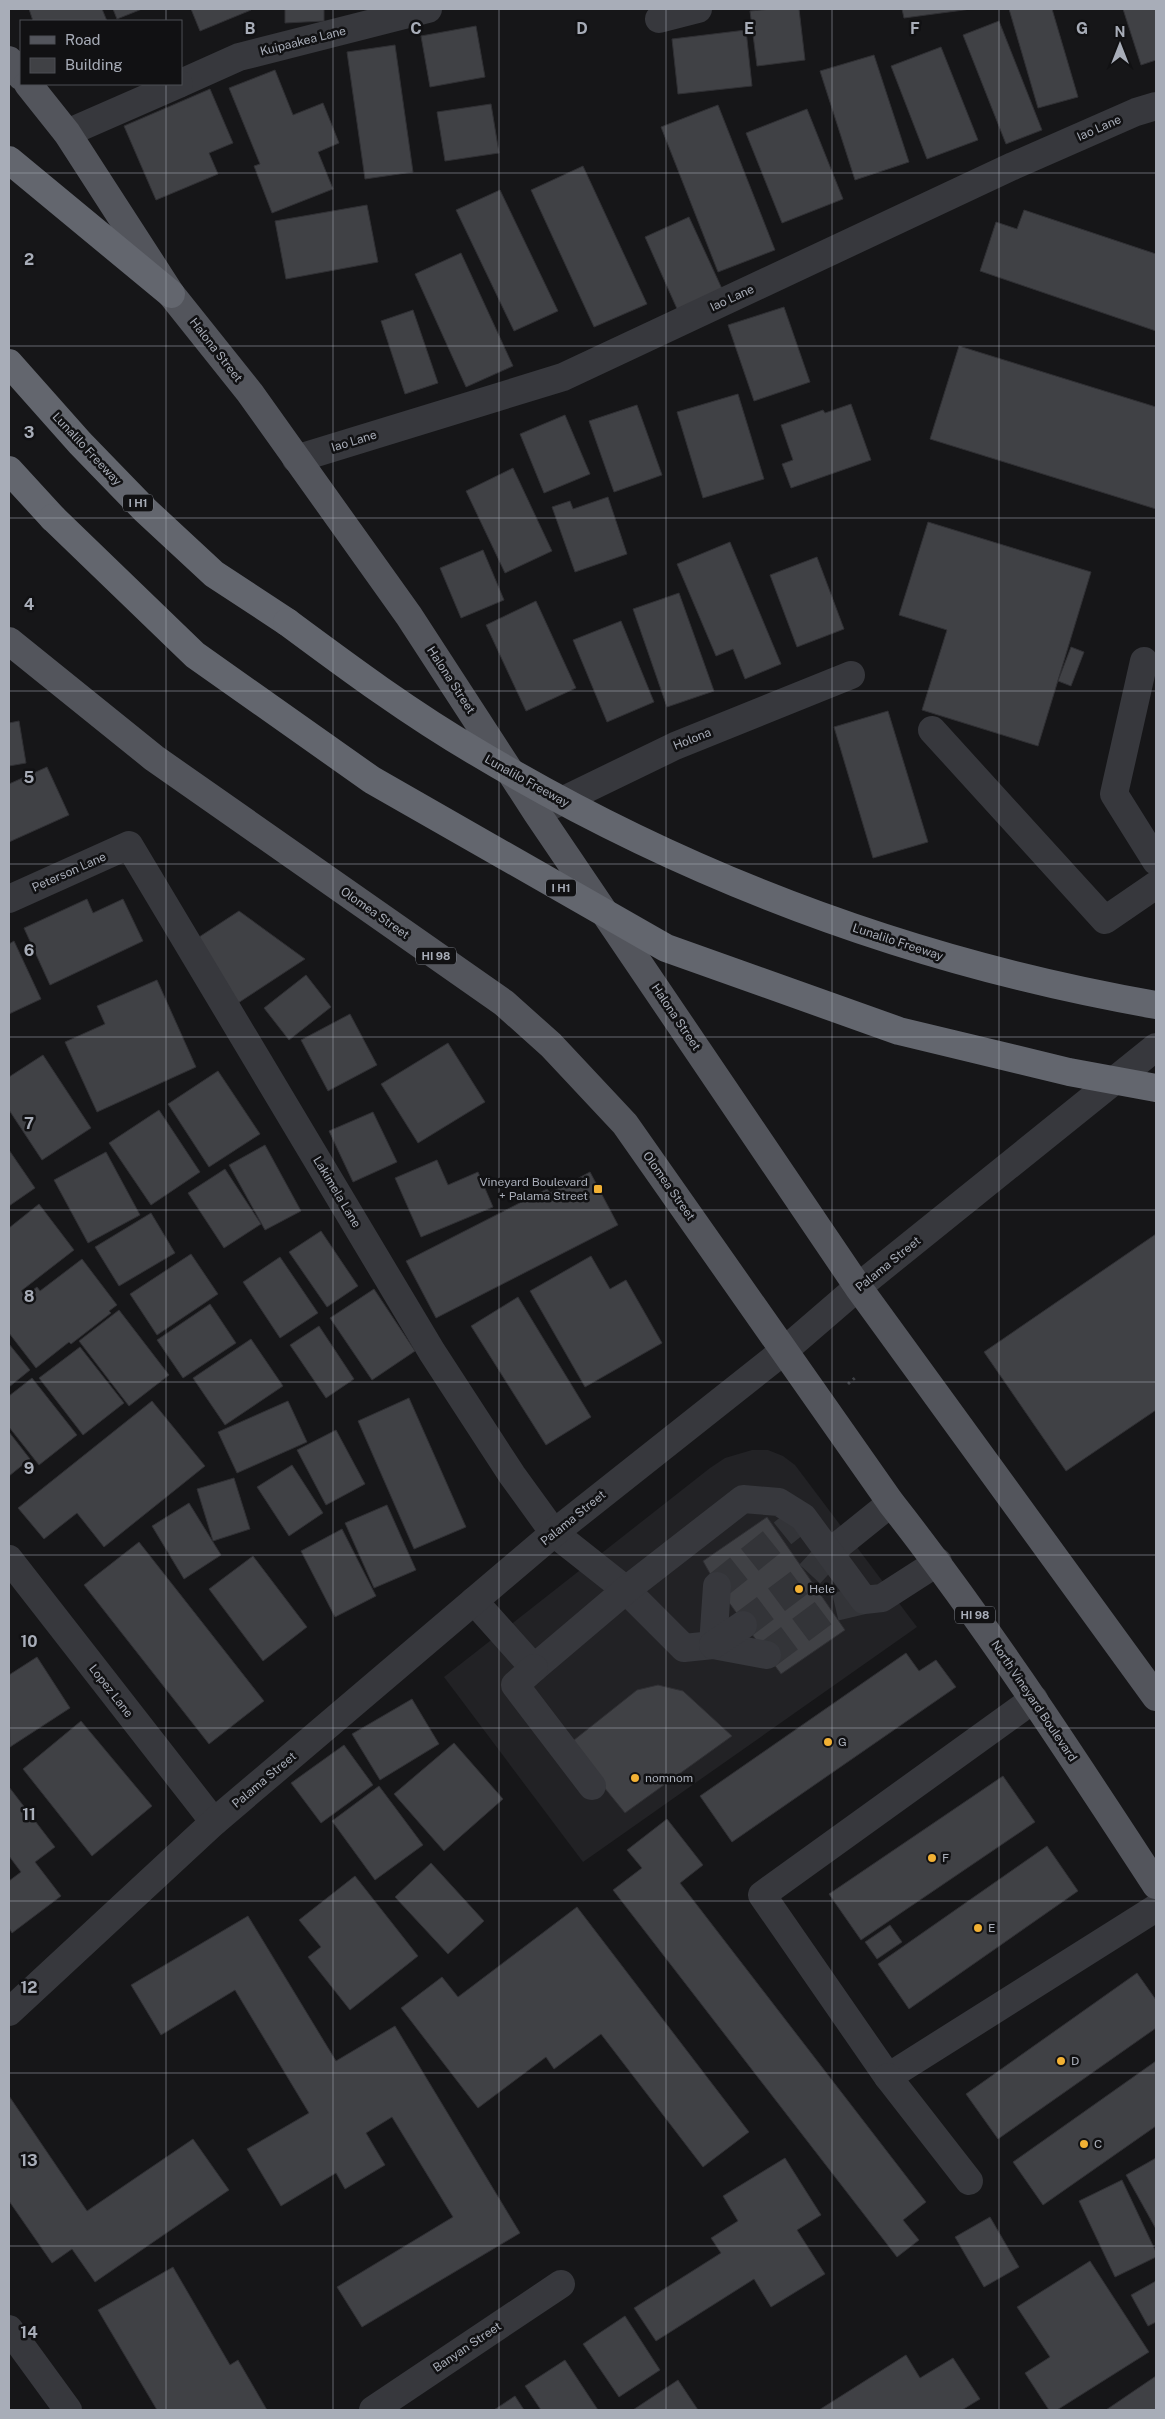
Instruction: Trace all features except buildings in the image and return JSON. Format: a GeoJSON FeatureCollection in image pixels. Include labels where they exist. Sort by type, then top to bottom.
{"type":"FeatureCollection","features":[{"type":"Feature","properties":{"kind":"highway"},"geometry":{"type":"LineString","coordinates":[[9,160],[171,294]]}},
{"type":"Feature","properties":{"kind":"highway","name":"Lunalilo Freeway"},"geometry":{"type":"LineString","coordinates":[[9,363],[80,443],[145,510],[214,574],[287,622],[377,689],[477,753],[585,814],[691,864],[802,909],[911,948],[1034,981],[1156,1005]]}},
{"type":"Feature","properties":{"kind":"highway","name":"I H1"},"geometry":{"type":"LineString","coordinates":[[9,470],[53,518],[195,655],[372,780],[666,948],[900,1031],[1069,1072],[1156,1088]]}},
{"type":"Feature","properties":{"kind":"main road"},"geometry":{"type":"LineString","coordinates":[[9,60],[20,75]]}},
{"type":"Feature","properties":{"kind":"main road","name":"Halona Street"},"geometry":{"type":"LineString","coordinates":[[29,85],[67,133],[171,294],[250,393],[409,616],[538,812],[858,1287]]}},
{"type":"Feature","properties":{"kind":"main road","name":"Olomea Street"},"geometry":{"type":"LineString","coordinates":[[11,646],[154,758],[504,1003],[551,1045],[625,1124],[785,1350]]}},
{"type":"Feature","properties":{"kind":"main road"},"geometry":{"type":"LineString","coordinates":[[858,1287],[1156,1697]]}},
{"type":"Feature","properties":{"kind":"main road","name":"North Vineyard Boulevard"},"geometry":{"type":"LineString","coordinates":[[785,1350],[891,1503],[938,1562],[1034,1698],[1156,1885]]}},
{"type":"Feature","properties":{"kind":"street","name":"Kuipaakea Lane"},"geometry":{"type":"LineString","coordinates":[[182,82],[239,57],[428,9]]}},
{"type":"Feature","properties":{"kind":"street"},"geometry":{"type":"LineString","coordinates":[[659,19],[698,9]]}},
{"type":"Feature","properties":{"kind":"street","name":"Kuipaakea Lane"},"geometry":{"type":"LineString","coordinates":[[67,133],[175,85]]}},
{"type":"Feature","properties":{"kind":"street","name":"Iao Lane"},"geometry":{"type":"LineString","coordinates":[[296,459],[563,377],[1013,166],[1136,112],[1156,106]]}},
{"type":"Feature","properties":{"kind":"street"},"geometry":{"type":"LineString","coordinates":[[1144,662],[1114,794],[1156,861]]}},
{"type":"Feature","properties":{"kind":"street","name":"Holona"},"geometry":{"type":"LineString","coordinates":[[538,812],[675,746],[851,675]]}},
{"type":"Feature","properties":{"kind":"street"},"geometry":{"type":"LineString","coordinates":[[932,730],[1105,920],[1156,885]]}},
{"type":"Feature","properties":{"kind":"street","name":"Peterson Lane"},"geometry":{"type":"LineString","coordinates":[[9,899],[129,845]]}},
{"type":"Feature","properties":{"kind":"street","name":"Lakimela Lane"},"geometry":{"type":"LineString","coordinates":[[129,845],[432,1352],[512,1475],[554,1533],[626,1590],[684,1648],[713,1645]]}},
{"type":"Feature","properties":{"kind":"street","name":"Palama Street"},"geometry":{"type":"LineString","coordinates":[[9,2012],[214,1822],[554,1533],[785,1350],[858,1287],[1156,1047]]}},
{"type":"Feature","properties":{"kind":"street"},"geometry":{"type":"LineString","coordinates":[[592,1786],[516,1685],[626,1590],[743,1498],[779,1502],[803,1517],[864,1600],[882,1598],[938,1562]]}},
{"type":"Feature","properties":{"kind":"street"},"geometry":{"type":"LineString","coordinates":[[830,1552],[891,1503]]}},
{"type":"Feature","properties":{"kind":"street","name":"Lopez Lane"},"geometry":{"type":"LineString","coordinates":[[9,1559],[214,1822]]}},
{"type":"Feature","properties":{"kind":"street"},"geometry":{"type":"LineString","coordinates":[[713,1645],[717,1586]]}},
{"type":"Feature","properties":{"kind":"street"},"geometry":{"type":"LineString","coordinates":[[474,1601],[534,1668]]}},
{"type":"Feature","properties":{"kind":"street"},"geometry":{"type":"LineString","coordinates":[[713,1645],[743,1625]]}},
{"type":"Feature","properties":{"kind":"street"},"geometry":{"type":"LineString","coordinates":[[713,1645],[767,1654]]}},
{"type":"Feature","properties":{"kind":"street"},"geometry":{"type":"LineString","coordinates":[[969,2181],[888,2077],[762,1895],[1034,1698]]}},
{"type":"Feature","properties":{"kind":"street"},"geometry":{"type":"LineString","coordinates":[[888,2077],[1156,1908]]}},
{"type":"Feature","properties":{"kind":"street","name":"Banyan Street"},"geometry":{"type":"LineString","coordinates":[[372,2410],[561,2284]]}},
{"type":"Feature","properties":{"kind":"street"},"geometry":{"type":"LineString","coordinates":[[9,2329],[68,2410]]}},
{"type":"Feature","properties":{"kind":"path"},"geometry":{"type":"LineString","coordinates":[[843,1388],[857,1376]]}},
{"type":"Feature","properties":{"kind":"shaded area"},"geometry":{"type":"Polygon","coordinates":[[[752,1450],[768,1450],[783,1456],[795,1465],[917,1627],[583,1862],[444,1677],[710,1468],[725,1458],[752,1450]]]}},
{"type":"Feature","properties":{"kind":"tunnel"},"geometry":{"type":"LineString","coordinates":[[717,1586],[803,1517]]}},
{"type":"Feature","properties":{"kind":"tunnel"},"geometry":{"type":"LineString","coordinates":[[743,1625],[808,1576],[830,1552]]}},
{"type":"Feature","properties":{"kind":"tunnel"},"geometry":{"type":"LineString","coordinates":[[767,1655],[830,1608],[864,1600]]}},
{"type":"Feature","properties":{"kind":"place","name":"Vineyard Boulevard + Palama Street"},"geometry":{"type":"Point","coordinates":[598,1189]}},
{"type":"Feature","properties":{"kind":"place","name":"Hele"},"geometry":{"type":"Point","coordinates":[799,1589]}},
{"type":"Feature","properties":{"kind":"place","name":"G"},"geometry":{"type":"Point","coordinates":[828,1742]}},
{"type":"Feature","properties":{"kind":"place","name":"nomnom"},"geometry":{"type":"Point","coordinates":[635,1778]}},
{"type":"Feature","properties":{"kind":"place","name":"F"},"geometry":{"type":"Point","coordinates":[932,1858]}},
{"type":"Feature","properties":{"kind":"place","name":"E"},"geometry":{"type":"Point","coordinates":[978,1928]}},
{"type":"Feature","properties":{"kind":"place","name":"D"},"geometry":{"type":"Point","coordinates":[1061,2061]}},
{"type":"Feature","properties":{"kind":"place","name":"C"},"geometry":{"type":"Point","coordinates":[1084,2144]}}]}
